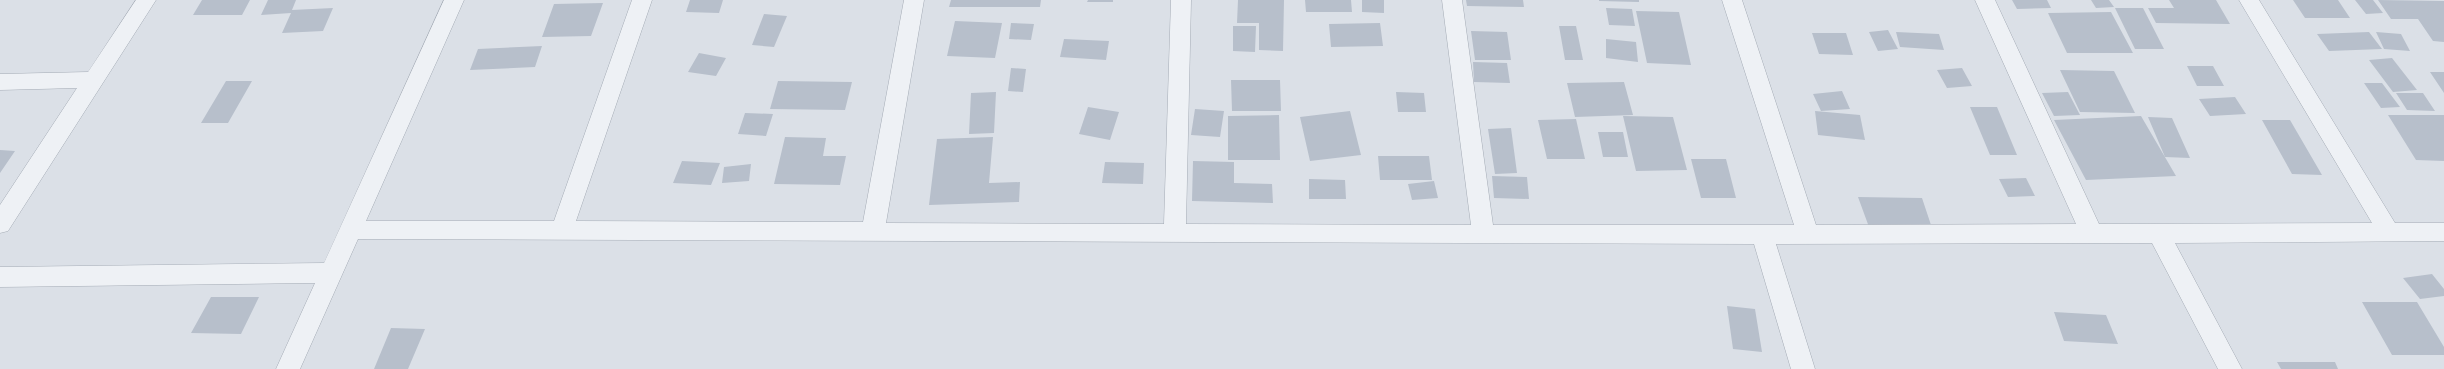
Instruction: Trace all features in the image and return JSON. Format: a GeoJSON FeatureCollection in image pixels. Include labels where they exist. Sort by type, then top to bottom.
{"type":"FeatureCollection","features":[{"type":"Feature","properties":{"kind":"street"},"geometry":{"type":"LineString","coordinates":[[0,224],[146,0]]}},
{"type":"Feature","properties":{"kind":"street"},"geometry":{"type":"LineString","coordinates":[[288,369],[454,0]]}},
{"type":"Feature","properties":{"kind":"street"},"geometry":{"type":"LineString","coordinates":[[562,230],[642,0]]}},
{"type":"Feature","properties":{"kind":"street"},"geometry":{"type":"LineString","coordinates":[[873,232],[914,0]]}},
{"type":"Feature","properties":{"kind":"street"},"geometry":{"type":"LineString","coordinates":[[1175,233],[1181,0]]}},
{"type":"Feature","properties":{"kind":"street"},"geometry":{"type":"LineString","coordinates":[[1452,0],[1483,234]]}},
{"type":"Feature","properties":{"kind":"street"},"geometry":{"type":"LineString","coordinates":[[1732,0],[1808,235]]}},
{"type":"Feature","properties":{"kind":"street"},"geometry":{"type":"LineString","coordinates":[[1985,0],[2092,234]]}},
{"type":"Feature","properties":{"kind":"street"},"geometry":{"type":"LineString","coordinates":[[2249,0],[2389,232]]}},
{"type":"Feature","properties":{"kind":"street"},"geometry":{"type":"LineString","coordinates":[[0,82],[94,80]]}},
{"type":"Feature","properties":{"kind":"street"},"geometry":{"type":"LineString","coordinates":[[351,230],[1762,235],[2444,232]]}},
{"type":"Feature","properties":{"kind":"street"},"geometry":{"type":"LineString","coordinates":[[2159,234],[2230,369]]}},
{"type":"Feature","properties":{"kind":"street"},"geometry":{"type":"LineString","coordinates":[[1762,235],[1803,369]]}},
{"type":"Feature","properties":{"kind":"street"},"geometry":{"type":"LineString","coordinates":[[0,278],[331,273]]}},
{"type":"Feature","properties":{"kind":"building"},"geometry":{"type":"Polygon","coordinates":[[[202,0],[250,0],[242,15],[193,15],[202,0]]]}},
{"type":"Feature","properties":{"kind":"building"},"geometry":{"type":"Polygon","coordinates":[[[268,0],[296,0],[292,10],[333,8],[323,31],[282,33],[291,13],[261,15],[268,0]]]}},
{"type":"Feature","properties":{"kind":"building"},"geometry":{"type":"Polygon","coordinates":[[[690,0],[723,0],[719,13],[686,12],[690,0]]]}},
{"type":"Feature","properties":{"kind":"building"},"geometry":{"type":"Polygon","coordinates":[[[951,0],[1041,0],[1040,7],[949,7],[951,0]]]}},
{"type":"Feature","properties":{"kind":"building"},"geometry":{"type":"Polygon","coordinates":[[[1088,0],[1113,0],[1113,2],[1087,2],[1088,0]]]}},
{"type":"Feature","properties":{"kind":"building"},"geometry":{"type":"Polygon","coordinates":[[[1238,0],[1284,0],[1283,51],[1259,50],[1259,23],[1237,23],[1238,0]]]}},
{"type":"Feature","properties":{"kind":"building"},"geometry":{"type":"Polygon","coordinates":[[[1305,0],[1351,0],[1352,12],[1306,12],[1305,0]]]}},
{"type":"Feature","properties":{"kind":"building"},"geometry":{"type":"Polygon","coordinates":[[[1362,0],[1384,0],[1384,13],[1362,12],[1362,0]]]}},
{"type":"Feature","properties":{"kind":"building"},"geometry":{"type":"Polygon","coordinates":[[[1466,0],[1523,0],[1524,7],[1467,6],[1466,0]]]}},
{"type":"Feature","properties":{"kind":"building"},"geometry":{"type":"Polygon","coordinates":[[[1639,0],[1639,2],[1599,1],[1639,0]]]}},
{"type":"Feature","properties":{"kind":"building"},"geometry":{"type":"Polygon","coordinates":[[[2012,0],[2047,0],[2051,8],[2017,9],[2012,0]]]}},
{"type":"Feature","properties":{"kind":"building"},"geometry":{"type":"Polygon","coordinates":[[[2091,0],[2109,0],[2114,7],[2096,8],[2091,0]]]}},
{"type":"Feature","properties":{"kind":"building"},"geometry":{"type":"Polygon","coordinates":[[[2169,0],[2216,0],[2230,24],[2156,23],[2148,8],[2174,8],[2169,0]]]}},
{"type":"Feature","properties":{"kind":"building"},"geometry":{"type":"Polygon","coordinates":[[[2293,0],[2338,0],[2350,18],[2305,18],[2293,0]]]}},
{"type":"Feature","properties":{"kind":"building"},"geometry":{"type":"Polygon","coordinates":[[[2355,0],[2373,0],[2383,13],[2366,14],[2355,0]]]}},
{"type":"Feature","properties":{"kind":"building"},"geometry":{"type":"Polygon","coordinates":[[[2378,0],[2444,1],[2444,42],[2433,41],[2418,19],[2391,19],[2378,0]]]}},
{"type":"Feature","properties":{"kind":"building"},"geometry":{"type":"Polygon","coordinates":[[[603,3],[591,36],[542,37],[554,4],[603,3]]]}},
{"type":"Feature","properties":{"kind":"building"},"geometry":{"type":"Polygon","coordinates":[[[1606,8],[1632,9],[1635,26],[1609,25],[1606,8]]]}},
{"type":"Feature","properties":{"kind":"building"},"geometry":{"type":"Polygon","coordinates":[[[2115,8],[2143,8],[2164,49],[2135,49],[2115,8]]]}},
{"type":"Feature","properties":{"kind":"building"},"geometry":{"type":"Polygon","coordinates":[[[1636,11],[1679,12],[1691,65],[1647,63],[1636,11]]]}},
{"type":"Feature","properties":{"kind":"building"},"geometry":{"type":"Polygon","coordinates":[[[2111,12],[2133,53],[2067,53],[2048,13],[2111,12]]]}},
{"type":"Feature","properties":{"kind":"building"},"geometry":{"type":"Polygon","coordinates":[[[764,14],[787,16],[774,47],[752,45],[764,14]]]}},
{"type":"Feature","properties":{"kind":"building"},"geometry":{"type":"Polygon","coordinates":[[[955,21],[1002,23],[995,58],[947,56],[955,21]]]}},
{"type":"Feature","properties":{"kind":"building"},"geometry":{"type":"Polygon","coordinates":[[[1011,23],[1034,24],[1031,40],[1009,39],[1011,23]]]}},
{"type":"Feature","properties":{"kind":"building"},"geometry":{"type":"Polygon","coordinates":[[[1380,23],[1383,46],[1331,47],[1329,24],[1380,23]]]}},
{"type":"Feature","properties":{"kind":"building"},"geometry":{"type":"Polygon","coordinates":[[[1233,26],[1256,26],[1255,52],[1233,51],[1233,26]]]}},
{"type":"Feature","properties":{"kind":"building"},"geometry":{"type":"Polygon","coordinates":[[[1559,26],[1576,26],[1583,60],[1565,60],[1559,26]]]}},
{"type":"Feature","properties":{"kind":"building"},"geometry":{"type":"Polygon","coordinates":[[[1888,30],[1898,49],[1878,51],[1869,32],[1888,30]]]}},
{"type":"Feature","properties":{"kind":"building"},"geometry":{"type":"Polygon","coordinates":[[[1471,31],[1507,32],[1511,60],[1475,60],[1471,31]]]}},
{"type":"Feature","properties":{"kind":"building"},"geometry":{"type":"Polygon","coordinates":[[[1896,32],[1939,34],[1944,50],[1900,47],[1896,32]]]}},
{"type":"Feature","properties":{"kind":"building"},"geometry":{"type":"Polygon","coordinates":[[[2369,32],[2382,49],[2329,51],[2317,34],[2369,32]]]}},
{"type":"Feature","properties":{"kind":"building"},"geometry":{"type":"Polygon","coordinates":[[[2376,32],[2401,34],[2410,51],[2384,49],[2376,32]]]}},
{"type":"Feature","properties":{"kind":"building"},"geometry":{"type":"Polygon","coordinates":[[[1812,33],[1846,33],[1853,55],[1819,54],[1812,33]]]}},
{"type":"Feature","properties":{"kind":"building"},"geometry":{"type":"Polygon","coordinates":[[[1064,39],[1109,41],[1106,60],[1060,57],[1064,39]]]}},
{"type":"Feature","properties":{"kind":"building"},"geometry":{"type":"Polygon","coordinates":[[[1606,39],[1636,42],[1638,62],[1606,58],[1606,39]]]}},
{"type":"Feature","properties":{"kind":"building"},"geometry":{"type":"Polygon","coordinates":[[[542,46],[535,67],[470,70],[478,49],[542,46]]]}},
{"type":"Feature","properties":{"kind":"building"},"geometry":{"type":"Polygon","coordinates":[[[699,53],[726,58],[716,76],[688,72],[699,53]]]}},
{"type":"Feature","properties":{"kind":"building"},"geometry":{"type":"Polygon","coordinates":[[[2392,58],[2417,90],[2393,92],[2369,60],[2392,58]]]}},
{"type":"Feature","properties":{"kind":"building"},"geometry":{"type":"Polygon","coordinates":[[[1473,62],[1507,63],[1510,83],[1474,82],[1473,62]]]}},
{"type":"Feature","properties":{"kind":"building"},"geometry":{"type":"Polygon","coordinates":[[[2187,66],[2213,66],[2224,86],[2197,86],[2187,66]]]}},
{"type":"Feature","properties":{"kind":"building"},"geometry":{"type":"Polygon","coordinates":[[[1011,68],[1026,69],[1023,92],[1008,91],[1011,68]]]}},
{"type":"Feature","properties":{"kind":"building"},"geometry":{"type":"Polygon","coordinates":[[[1962,68],[1972,86],[1947,88],[1937,70],[1962,68]]]}},
{"type":"Feature","properties":{"kind":"building"},"geometry":{"type":"Polygon","coordinates":[[[2060,70],[2114,71],[2135,113],[2080,112],[2060,70]]]}},
{"type":"Feature","properties":{"kind":"building"},"geometry":{"type":"Polygon","coordinates":[[[2430,72],[2444,72],[2444,93],[2430,72]]]}},
{"type":"Feature","properties":{"kind":"building"},"geometry":{"type":"Polygon","coordinates":[[[1231,80],[1280,80],[1281,111],[1232,111],[1231,80]]]}},
{"type":"Feature","properties":{"kind":"building"},"geometry":{"type":"Polygon","coordinates":[[[226,81],[252,81],[228,123],[201,123],[226,81]]]}},
{"type":"Feature","properties":{"kind":"building"},"geometry":{"type":"Polygon","coordinates":[[[778,81],[852,82],[845,110],[770,109],[778,81]]]}},
{"type":"Feature","properties":{"kind":"building"},"geometry":{"type":"Polygon","coordinates":[[[1624,82],[1633,115],[1575,117],[1567,83],[1624,82]]]}},
{"type":"Feature","properties":{"kind":"building"},"geometry":{"type":"Polygon","coordinates":[[[2364,83],[2382,83],[2400,107],[2381,108],[2364,83]]]}},
{"type":"Feature","properties":{"kind":"building"},"geometry":{"type":"Polygon","coordinates":[[[1842,91],[1850,109],[1821,111],[1813,94],[1842,91]]]}},
{"type":"Feature","properties":{"kind":"building"},"geometry":{"type":"Polygon","coordinates":[[[996,92],[994,133],[969,134],[971,93],[996,92]]]}},
{"type":"Feature","properties":{"kind":"building"},"geometry":{"type":"Polygon","coordinates":[[[1396,92],[1424,93],[1426,112],[1398,112],[1396,92]]]}},
{"type":"Feature","properties":{"kind":"building"},"geometry":{"type":"Polygon","coordinates":[[[2068,92],[2080,115],[2054,116],[2042,93],[2068,92]]]}},
{"type":"Feature","properties":{"kind":"building"},"geometry":{"type":"Polygon","coordinates":[[[2396,93],[2423,93],[2435,111],[2407,110],[2396,93]]]}},
{"type":"Feature","properties":{"kind":"building"},"geometry":{"type":"Polygon","coordinates":[[[2235,97],[2246,114],[2210,116],[2199,99],[2235,97]]]}},
{"type":"Feature","properties":{"kind":"building"},"geometry":{"type":"Polygon","coordinates":[[[1088,107],[1119,112],[1110,140],[1079,134],[1088,107]]]}},
{"type":"Feature","properties":{"kind":"building"},"geometry":{"type":"Polygon","coordinates":[[[1970,107],[1997,107],[2017,155],[1990,155],[1970,107]]]}},
{"type":"Feature","properties":{"kind":"building"},"geometry":{"type":"Polygon","coordinates":[[[1195,109],[1224,111],[1220,137],[1191,135],[1195,109]]]}},
{"type":"Feature","properties":{"kind":"building"},"geometry":{"type":"Polygon","coordinates":[[[1350,111],[1361,155],[1310,161],[1300,117],[1350,111]]]}},
{"type":"Feature","properties":{"kind":"building"},"geometry":{"type":"Polygon","coordinates":[[[1815,111],[1860,115],[1865,140],[1818,135],[1815,111]]]}},
{"type":"Feature","properties":{"kind":"building"},"geometry":{"type":"Polygon","coordinates":[[[745,113],[773,114],[766,136],[738,134],[745,113]]]}},
{"type":"Feature","properties":{"kind":"building"},"geometry":{"type":"Polygon","coordinates":[[[1279,115],[1280,160],[1228,160],[1228,116],[1279,115]]]}},
{"type":"Feature","properties":{"kind":"building"},"geometry":{"type":"Polygon","coordinates":[[[2388,115],[2444,115],[2444,161],[2416,160],[2388,115]]]}},
{"type":"Feature","properties":{"kind":"building"},"geometry":{"type":"Polygon","coordinates":[[[1623,116],[1673,117],[1687,170],[1636,171],[1623,116]]]}},
{"type":"Feature","properties":{"kind":"building"},"geometry":{"type":"Polygon","coordinates":[[[2141,116],[2176,176],[2086,180],[2054,120],[2141,116]]]}},
{"type":"Feature","properties":{"kind":"building"},"geometry":{"type":"Polygon","coordinates":[[[2148,117],[2172,118],[2190,158],[2165,157],[2148,117]]]}},
{"type":"Feature","properties":{"kind":"building"},"geometry":{"type":"Polygon","coordinates":[[[1576,119],[1585,159],[1547,159],[1538,120],[1576,119]]]}},
{"type":"Feature","properties":{"kind":"building"},"geometry":{"type":"Polygon","coordinates":[[[2262,120],[2290,120],[2322,175],[2292,174],[2262,120]]]}},
{"type":"Feature","properties":{"kind":"building"},"geometry":{"type":"Polygon","coordinates":[[[1511,128],[1517,173],[1495,174],[1488,129],[1511,128]]]}},
{"type":"Feature","properties":{"kind":"building"},"geometry":{"type":"Polygon","coordinates":[[[1598,132],[1623,132],[1628,157],[1603,157],[1598,132]]]}},
{"type":"Feature","properties":{"kind":"building"},"geometry":{"type":"Polygon","coordinates":[[[785,137],[826,138],[823,156],[846,156],[840,185],[774,184],[785,137]]]}},
{"type":"Feature","properties":{"kind":"building"},"geometry":{"type":"Polygon","coordinates":[[[993,137],[989,183],[1020,182],[1019,202],[929,205],[937,139],[993,137]]]}},
{"type":"Feature","properties":{"kind":"building"},"geometry":{"type":"Polygon","coordinates":[[[0,150],[15,151],[0,173],[0,150]]]}},
{"type":"Feature","properties":{"kind":"building"},"geometry":{"type":"Polygon","coordinates":[[[1378,156],[1429,156],[1432,180],[1380,180],[1378,156]]]}},
{"type":"Feature","properties":{"kind":"building"},"geometry":{"type":"Polygon","coordinates":[[[1691,159],[1726,159],[1736,198],[1701,198],[1691,159]]]}},
{"type":"Feature","properties":{"kind":"building"},"geometry":{"type":"Polygon","coordinates":[[[682,161],[720,163],[711,185],[673,183],[682,161]]]}},
{"type":"Feature","properties":{"kind":"building"},"geometry":{"type":"Polygon","coordinates":[[[1193,161],[1234,162],[1234,183],[1272,184],[1273,203],[1192,201],[1193,161]]]}},
{"type":"Feature","properties":{"kind":"building"},"geometry":{"type":"Polygon","coordinates":[[[1105,162],[1144,163],[1143,184],[1102,183],[1105,162]]]}},
{"type":"Feature","properties":{"kind":"building"},"geometry":{"type":"Polygon","coordinates":[[[751,164],[749,181],[722,183],[724,167],[751,164]]]}},
{"type":"Feature","properties":{"kind":"building"},"geometry":{"type":"Polygon","coordinates":[[[1492,176],[1527,177],[1529,199],[1494,198],[1492,176]]]}},
{"type":"Feature","properties":{"kind":"building"},"geometry":{"type":"Polygon","coordinates":[[[2026,178],[2035,196],[2008,197],[1999,179],[2026,178]]]}},
{"type":"Feature","properties":{"kind":"building"},"geometry":{"type":"Polygon","coordinates":[[[1309,179],[1345,180],[1346,199],[1309,199],[1309,179]]]}},
{"type":"Feature","properties":{"kind":"building"},"geometry":{"type":"Polygon","coordinates":[[[1434,181],[1438,198],[1412,200],[1408,184],[1434,181]]]}},
{"type":"Feature","properties":{"kind":"building"},"geometry":{"type":"Polygon","coordinates":[[[1858,197],[1922,198],[1932,228],[1869,227],[1858,197]]]}},
{"type":"Feature","properties":{"kind":"building"},"geometry":{"type":"Polygon","coordinates":[[[2432,274],[2444,289],[2444,296],[2420,299],[2403,278],[2432,274]]]}},
{"type":"Feature","properties":{"kind":"building"},"geometry":{"type":"Polygon","coordinates":[[[211,297],[259,297],[241,334],[191,333],[211,297]]]}},
{"type":"Feature","properties":{"kind":"building"},"geometry":{"type":"Polygon","coordinates":[[[2362,302],[2417,302],[2444,347],[2444,355],[2392,355],[2362,302]]]}},
{"type":"Feature","properties":{"kind":"building"},"geometry":{"type":"Polygon","coordinates":[[[1727,306],[1755,309],[1762,352],[1733,349],[1727,306]]]}},
{"type":"Feature","properties":{"kind":"building"},"geometry":{"type":"Polygon","coordinates":[[[2054,312],[2106,315],[2118,344],[2064,341],[2054,312]]]}},
{"type":"Feature","properties":{"kind":"building"},"geometry":{"type":"Polygon","coordinates":[[[391,328],[425,329],[408,369],[374,369],[391,328]]]}},
{"type":"Feature","properties":{"kind":"building"},"geometry":{"type":"Polygon","coordinates":[[[2277,362],[2335,362],[2338,369],[2281,369],[2277,362]]]}}]}
